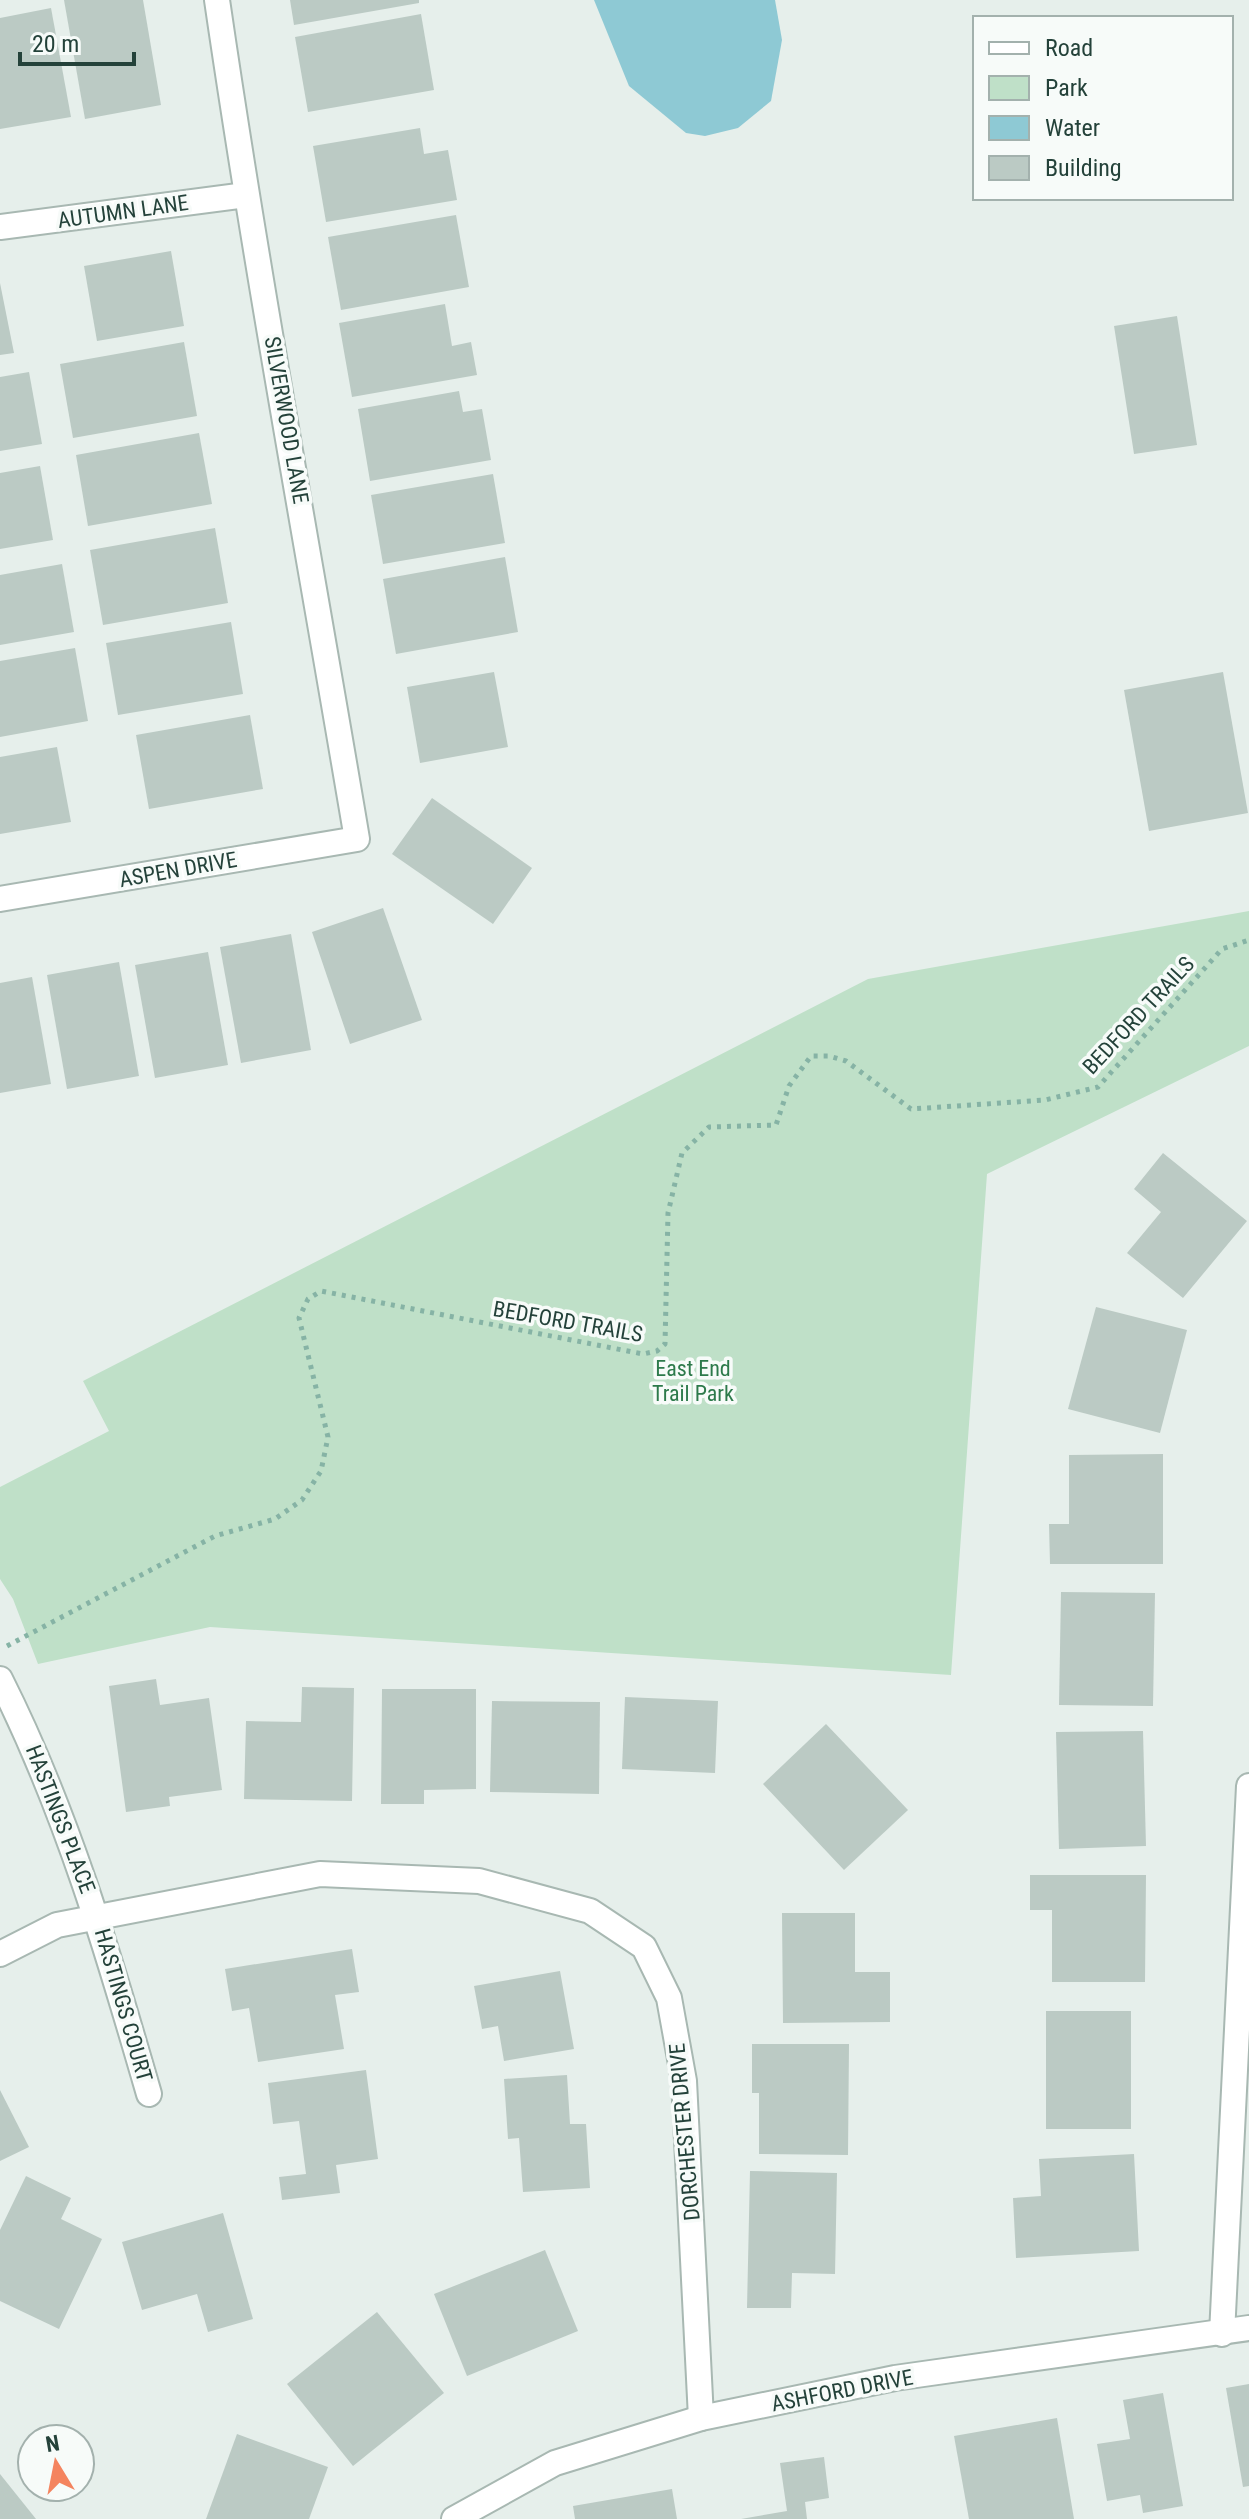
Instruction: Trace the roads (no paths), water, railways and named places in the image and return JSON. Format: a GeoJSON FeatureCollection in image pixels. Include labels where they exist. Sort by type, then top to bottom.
{"type":"FeatureCollection","features":[{"type":"Feature","properties":{"kind":"street","name":"SILVERWOOD LANE"},"geometry":{"type":"LineString","coordinates":[[217,0],[246,195],[276,352],[357,839]]}},
{"type":"Feature","properties":{"kind":"street","name":"AUTUMN LANE"},"geometry":{"type":"LineString","coordinates":[[0,227],[246,195]]}},
{"type":"Feature","properties":{"kind":"street","name":"ASPEN DRIVE"},"geometry":{"type":"LineString","coordinates":[[0,899],[357,839]]}},
{"type":"Feature","properties":{"kind":"street","name":"HASTINGS PLACE"},"geometry":{"type":"LineString","coordinates":[[0,1679],[35,1748],[98,1916]]}},
{"type":"Feature","properties":{"kind":"street"},"geometry":{"type":"LineString","coordinates":[[1222,2334],[1249,1786]]}},
{"type":"Feature","properties":{"kind":"street","name":"DORCHESTER DRIVE"},"geometry":{"type":"LineString","coordinates":[[0,1954],[57,1925],[320,1874],[479,1881],[590,1911],[644,1947],[669,1998],[684,2081],[701,2418]]}},
{"type":"Feature","properties":{"kind":"street","name":"HASTINGS COURT"},"geometry":{"type":"LineString","coordinates":[[98,1916],[149,2094]]}},
{"type":"Feature","properties":{"kind":"street","name":"ASHFORD DRIVE"},"geometry":{"type":"LineString","coordinates":[[454,2519],[555,2463],[701,2418],[895,2378],[1249,2328]]}},
{"type":"Feature","properties":{"kind":"water"},"geometry":{"type":"Polygon","coordinates":[[[594,0],[775,0],[782,40],[771,101],[738,128],[705,136],[686,133],[629,86],[594,0]]]}},
{"type":"Feature","properties":{"kind":"park label","name":"East End Trail Park"},"geometry":{"type":"Point","coordinates":[693,1380]}}]}
